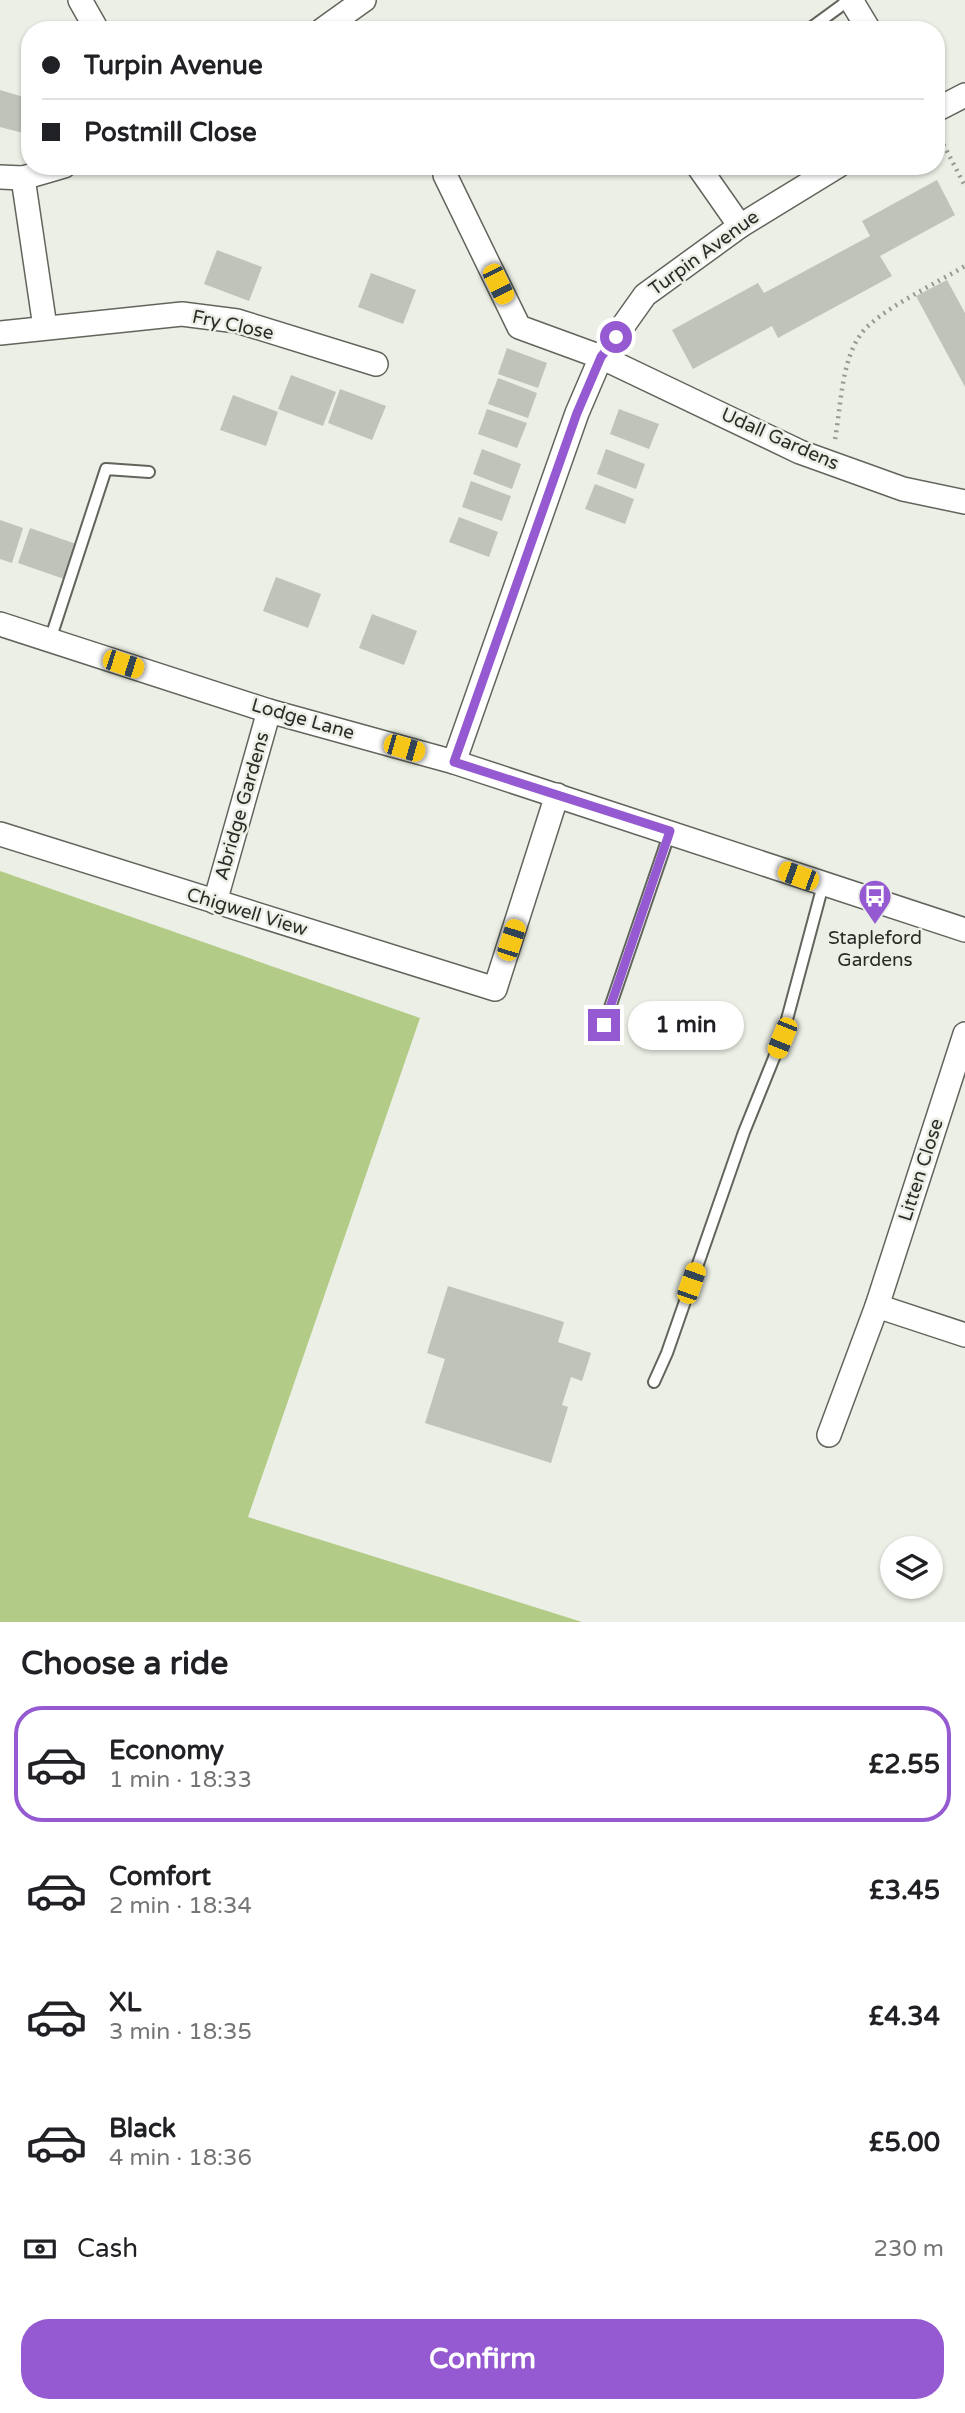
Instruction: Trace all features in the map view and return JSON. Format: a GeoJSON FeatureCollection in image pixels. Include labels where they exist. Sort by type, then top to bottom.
{"type":"FeatureCollection","features":[{"type":"Feature","properties":{"kind":"street"},"geometry":{"type":"LineString","coordinates":[[80,0],[92,21]]}},
{"type":"Feature","properties":{"kind":"street"},"geometry":{"type":"LineString","coordinates":[[334,21],[363,0]]}},
{"type":"Feature","properties":{"kind":"street"},"geometry":{"type":"LineString","coordinates":[[850,0],[863,21]]}},
{"type":"Feature","properties":{"kind":"street"},"geometry":{"type":"LineString","coordinates":[[945,105],[965,95]]}},
{"type":"Feature","properties":{"kind":"street"},"geometry":{"type":"LineString","coordinates":[[0,177],[23,178],[33,175]]}},
{"type":"Feature","properties":{"kind":"street","name":"Udall Gardens"},"geometry":{"type":"LineString","coordinates":[[445,175],[519,327],[601,357],[800,452],[903,489],[965,502]]}},
{"type":"Feature","properties":{"kind":"street"},"geometry":{"type":"LineString","coordinates":[[704,175],[740,226]]}},
{"type":"Feature","properties":{"kind":"street","name":"Turpin Avenue"},"geometry":{"type":"LineString","coordinates":[[454,762],[577,413],[601,357],[645,295],[740,226],[823,175]]}},
{"type":"Feature","properties":{"kind":"street"},"geometry":{"type":"LineString","coordinates":[[23,178],[45,327]]}},
{"type":"Feature","properties":{"kind":"street","name":"Fry Close"},"geometry":{"type":"LineString","coordinates":[[0,333],[183,314],[237,321],[376,364]]}},
{"type":"Feature","properties":{"kind":"street","name":"Lodge Lane"},"geometry":{"type":"LineString","coordinates":[[0,624],[269,711],[454,762],[965,930]]}},
{"type":"Feature","properties":{"kind":"street","name":"Abridge Gardens"},"geometry":{"type":"LineString","coordinates":[[215,902],[269,711]]}},
{"type":"Feature","properties":{"kind":"street","name":"Chigwell View"},"geometry":{"type":"LineString","coordinates":[[0,834],[495,989],[557,795]]}},
{"type":"Feature","properties":{"kind":"street","name":"Litten Close"},"geometry":{"type":"LineString","coordinates":[[829,1435],[877,1306],[965,1034]]}},
{"type":"Feature","properties":{"kind":"street"},"geometry":{"type":"LineString","coordinates":[[877,1306],[965,1335]]}},
{"type":"Feature","properties":{"kind":"lane"},"geometry":{"type":"LineString","coordinates":[[821,21],[850,0]]}},
{"type":"Feature","properties":{"kind":"lane"},"geometry":{"type":"LineString","coordinates":[[50,640],[106,469],[149,472]]}},
{"type":"Feature","properties":{"kind":"lane"},"geometry":{"type":"LineString","coordinates":[[604,1025],[670,831]]}},
{"type":"Feature","properties":{"kind":"lane"},"geometry":{"type":"LineString","coordinates":[[654,1382],[667,1353],[744,1132],[782,1038],[823,885]]}},
{"type":"Feature","properties":{"kind":"path"},"geometry":{"type":"LineString","coordinates":[[945,148],[965,186]]}},
{"type":"Feature","properties":{"kind":"path"},"geometry":{"type":"LineString","coordinates":[[831,463],[846,378],[860,335],[873,321],[965,266]]}},
{"type":"Feature","properties":{"kind":"green space"},"geometry":{"type":"Polygon","coordinates":[[[0,871],[420,1018],[248,1517],[582,1622],[0,1622],[0,871]]]}},
{"type":"Feature","properties":{"kind":"building"},"geometry":{"type":"Polygon","coordinates":[[[0,90],[21,96],[21,132],[0,127],[0,90]]]}},
{"type":"Feature","properties":{"kind":"building"},"geometry":{"type":"Polygon","coordinates":[[[937,180],[955,215],[880,256],[892,276],[778,338],[772,326],[693,369],[672,330],[758,283],[764,293],[870,236],[862,221],[937,180]]]}},
{"type":"Feature","properties":{"kind":"building"},"geometry":{"type":"Polygon","coordinates":[[[217,250],[262,267],[249,301],[204,284],[217,250]]]}},
{"type":"Feature","properties":{"kind":"building"},"geometry":{"type":"Polygon","coordinates":[[[371,273],[416,290],[403,324],[358,307],[371,273]]]}},
{"type":"Feature","properties":{"kind":"building"},"geometry":{"type":"Polygon","coordinates":[[[947,280],[965,313],[965,387],[916,296],[947,280]]]}},
{"type":"Feature","properties":{"kind":"building"},"geometry":{"type":"Polygon","coordinates":[[[507,348],[547,363],[538,388],[498,374],[507,348]]]}},
{"type":"Feature","properties":{"kind":"building"},"geometry":{"type":"Polygon","coordinates":[[[291,375],[336,392],[323,426],[278,409],[291,375]]]}},
{"type":"Feature","properties":{"kind":"building"},"geometry":{"type":"Polygon","coordinates":[[[498,378],[537,393],[528,418],[488,404],[498,378]]]}},
{"type":"Feature","properties":{"kind":"building"},"geometry":{"type":"Polygon","coordinates":[[[340,389],[386,406],[372,440],[328,423],[340,389]]]}},
{"type":"Feature","properties":{"kind":"building"},"geometry":{"type":"Polygon","coordinates":[[[233,395],[278,412],[266,446],[220,430],[233,395]]]}},
{"type":"Feature","properties":{"kind":"building"},"geometry":{"type":"Polygon","coordinates":[[[487,409],[527,423],[517,448],[478,434],[487,409]]]}},
{"type":"Feature","properties":{"kind":"building"},"geometry":{"type":"Polygon","coordinates":[[[619,409],[659,424],[649,449],[610,434],[619,409]]]}},
{"type":"Feature","properties":{"kind":"building"},"geometry":{"type":"Polygon","coordinates":[[[482,449],[521,464],[512,489],[473,474],[482,449]]]}},
{"type":"Feature","properties":{"kind":"building"},"geometry":{"type":"Polygon","coordinates":[[[606,449],[645,464],[636,489],[597,474],[606,449]]]}},
{"type":"Feature","properties":{"kind":"building"},"geometry":{"type":"Polygon","coordinates":[[[471,481],[511,496],[502,521],[462,507],[471,481]]]}},
{"type":"Feature","properties":{"kind":"building"},"geometry":{"type":"Polygon","coordinates":[[[595,484],[634,499],[625,524],[585,509],[595,484]]]}},
{"type":"Feature","properties":{"kind":"building"},"geometry":{"type":"Polygon","coordinates":[[[459,517],[498,532],[489,557],[449,542],[459,517]]]}},
{"type":"Feature","properties":{"kind":"building"},"geometry":{"type":"Polygon","coordinates":[[[0,520],[23,528],[12,563],[0,559],[0,520]]]}},
{"type":"Feature","properties":{"kind":"building"},"geometry":{"type":"Polygon","coordinates":[[[30,528],[76,544],[64,579],[18,563],[30,528]]]}},
{"type":"Feature","properties":{"kind":"building"},"geometry":{"type":"Polygon","coordinates":[[[276,577],[321,594],[308,628],[263,611],[276,577]]]}},
{"type":"Feature","properties":{"kind":"building"},"geometry":{"type":"Polygon","coordinates":[[[372,614],[417,631],[404,665],[359,648],[372,614]]]}},
{"type":"Feature","properties":{"kind":"building"},"geometry":{"type":"Polygon","coordinates":[[[448,1286],[564,1322],[558,1342],[591,1353],[582,1381],[571,1377],[562,1405],[568,1407],[551,1463],[425,1423],[445,1359],[427,1353],[448,1286]]]}},
{"type":"Feature","properties":{"kind":"place","name":"Stapleford Gardens"},"geometry":{"type":"Point","coordinates":[875,926]}},
{"type":"Feature","properties":{"kind":"route"},"geometry":{"type":"LineString","coordinates":[[604,1025],[670,831],[454,762],[577,413],[601,357],[616,337]]}}]}
